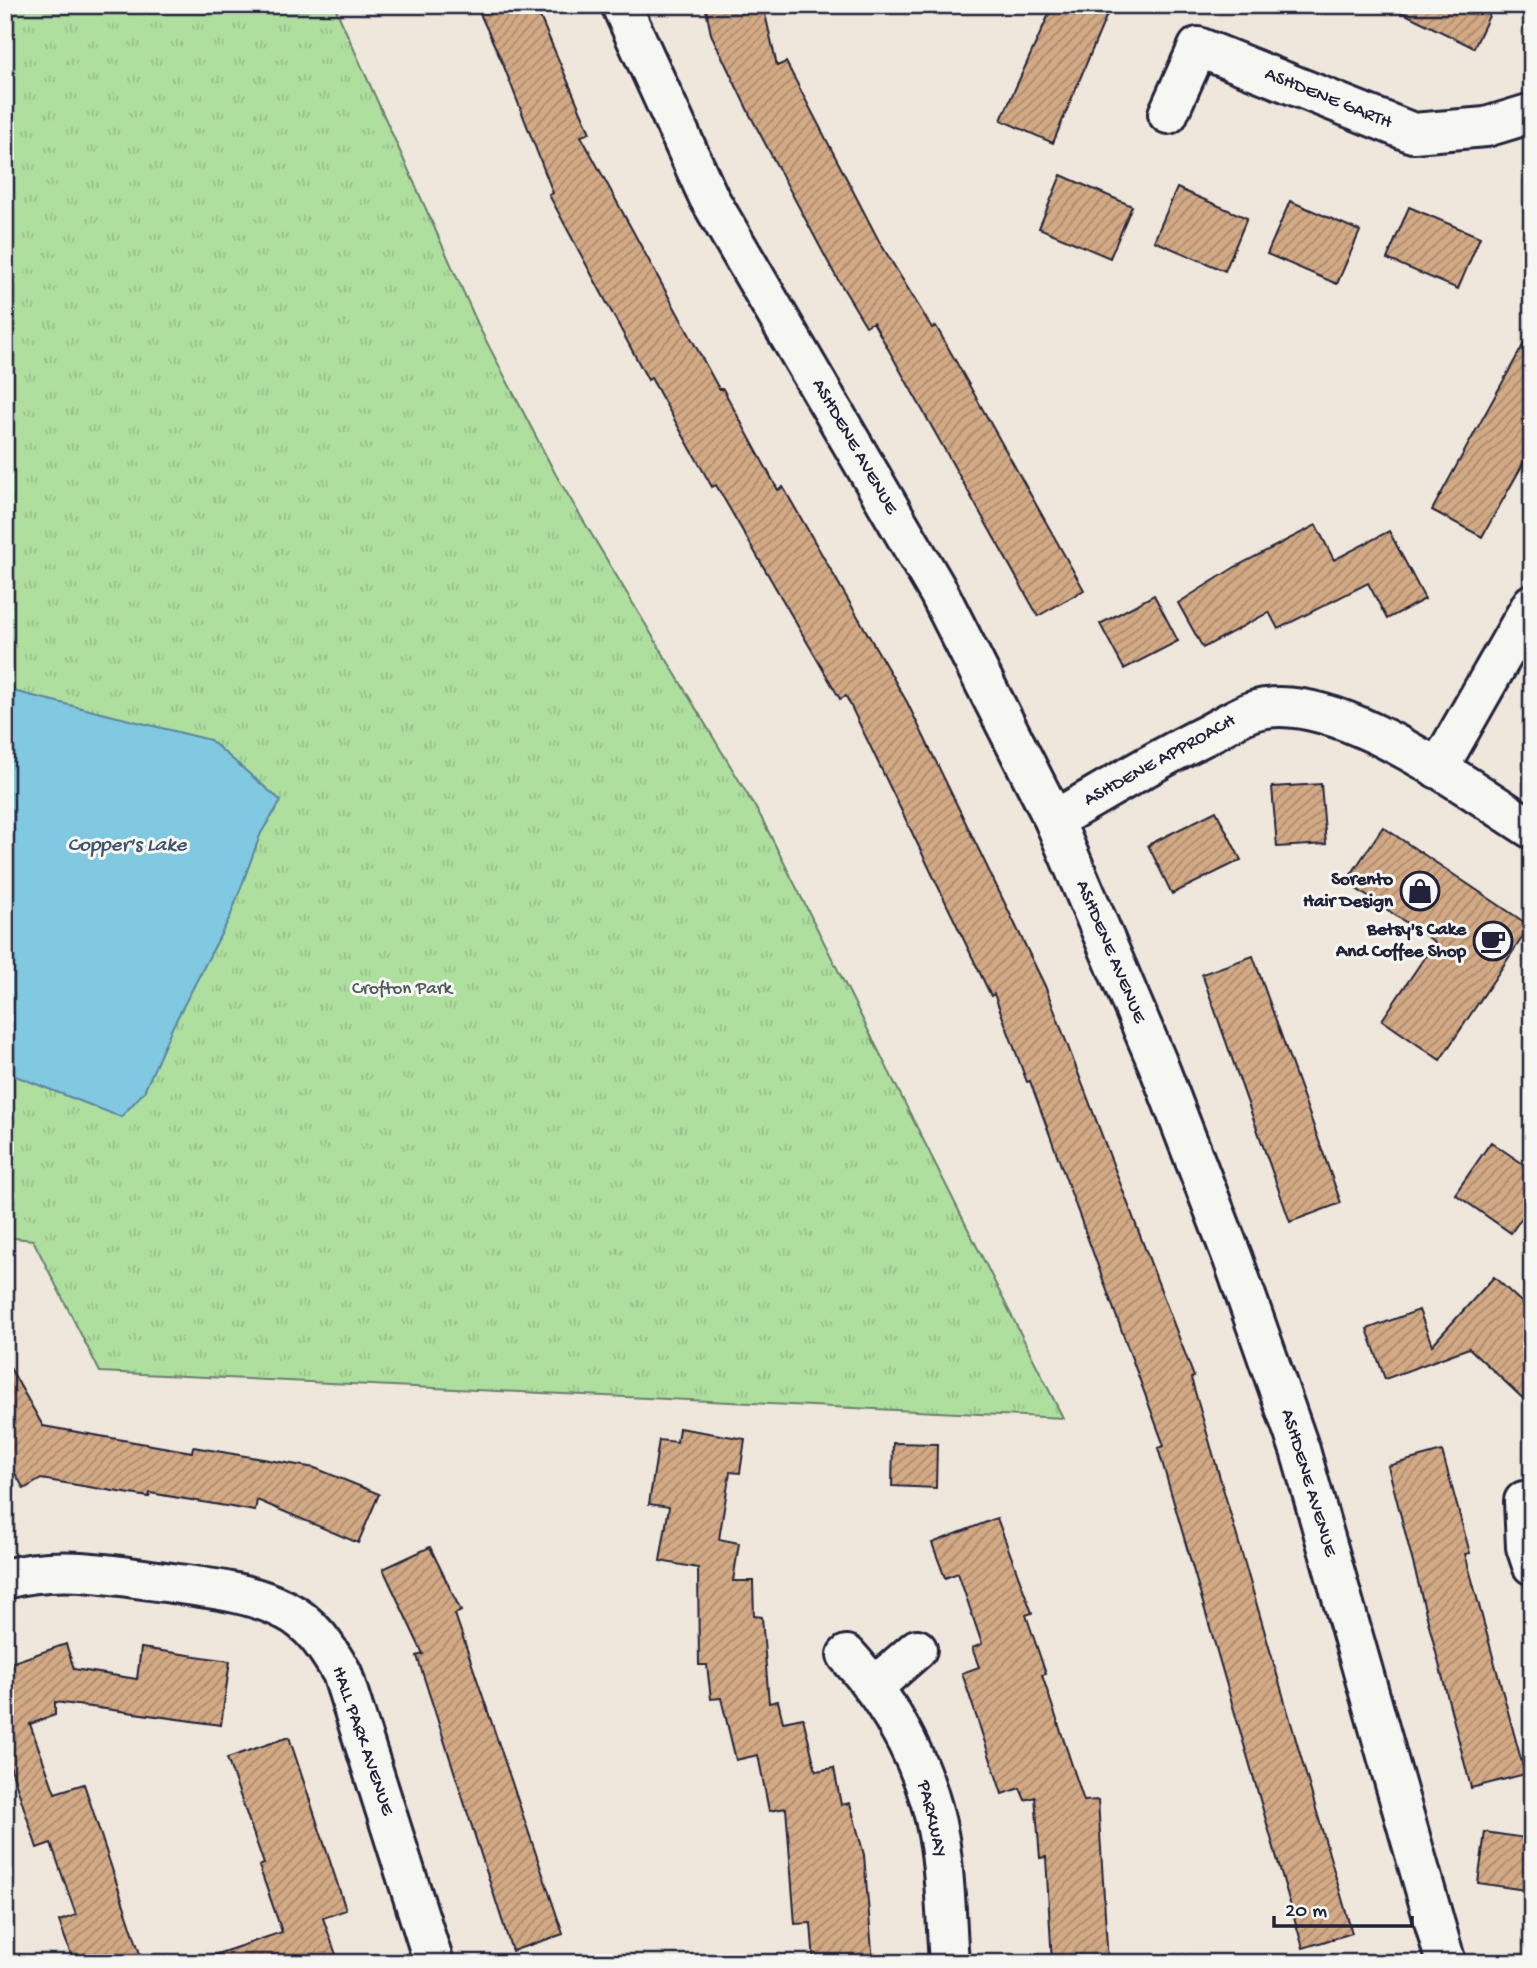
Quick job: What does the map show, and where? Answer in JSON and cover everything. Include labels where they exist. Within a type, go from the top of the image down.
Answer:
[{"type":"street","name":"ASHDENE AVENUE","points":[[621,5],[709,198],[939,593],[1054,820],[1162,1074],[1233,1259],[1300,1450],[1446,1963]]},
{"type":"street","name":"ASHDENE GARTH","points":[[1168,114],[1198,47],[1413,133],[1486,128],[1532,113]]},
{"type":"street","points":[[1438,769],[1532,604]]},
{"type":"street","name":"ASHDENE APPROACH","points":[[1054,820],[1179,748],[1252,711],[1297,708],[1338,716],[1389,740],[1532,830]]},
{"type":"street","points":[[1524,1501],[1530,1552]]},
{"type":"street","name":"HALL PARK AVENUE","points":[[5,1579],[44,1571],[82,1571],[218,1589],[252,1596],[288,1611],[320,1637],[342,1673],[434,1963]]},
{"type":"street","points":[[875,1686],[917,1649]]},
{"type":"street","name":"PARKWAY","points":[[847,1655],[875,1686],[911,1751],[929,1793],[939,1841],[949,1963]]},
{"type":"green space","name":"Crofton Park","points":[[5,5],[334,5],[481,331],[556,475],[761,817],[1063,1418],[100,1372],[33,1240],[5,1237]]},
{"type":"water","name":"Copper's Lake","points":[[5,689],[210,740],[281,801],[261,833],[230,917],[172,1028],[144,1092],[121,1117],[5,1072]]},
{"type":"building","points":[[476,5],[535,5],[590,133],[581,136],[719,389],[723,389],[778,490],[783,487],[907,702],[1045,986],[1194,1377],[1191,1378],[1352,1933],[1303,1948],[1158,1448],[1164,1446],[1030,1081],[1027,1082],[994,994],[991,996],[846,696],[840,699],[716,485],[712,487],[651,378],[648,380],[549,195],[553,193],[503,64]]},
{"type":"building","points":[[705,5],[763,5],[777,66],[786,62],[879,241],[932,328],[936,326],[1084,590],[1038,616],[873,322],[866,326],[834,273],[750,115],[711,34]]},
{"type":"building","points":[[1053,5],[1111,5],[1053,143],[1001,120]]},
{"type":"building","points":[[1387,5],[1494,5],[1474,48]]},
{"type":"building","points":[[1061,175],[1132,206],[1110,258],[1039,228]]},
{"type":"building","points":[[1177,188],[1247,218],[1225,271],[1154,241]]},
{"type":"building","points":[[1290,201],[1360,231],[1337,284],[1267,254]]},
{"type":"building","points":[[1409,207],[1480,237],[1458,289],[1387,259]]},
{"type":"building","points":[[1532,329],[1532,448],[1482,537],[1432,510]]},
{"type":"building","points":[[1316,525],[1334,560],[1389,531],[1425,599],[1387,619],[1368,583],[1278,629],[1269,612],[1203,648],[1178,603],[1235,567]]},
{"type":"building","points":[[1154,595],[1178,641],[1124,669],[1100,624]]},
{"type":"building","points":[[1321,784],[1326,844],[1277,847],[1272,787]]},
{"type":"building","points":[[1216,811],[1241,860],[1172,894],[1148,845]]},
{"type":"building","points":[[1383,827],[1530,926],[1440,1060],[1382,1020],[1435,942],[1346,882]]},
{"type":"building","points":[[1253,956],[1341,1203],[1290,1222],[1202,974]]},
{"type":"building","points":[[1491,1142],[1532,1170],[1532,1203],[1511,1233],[1455,1194]]},
{"type":"building","points":[[1494,1277],[1532,1312],[1532,1407],[1469,1348],[1385,1379],[1367,1329],[1419,1310],[1432,1345]]},
{"type":"building","points":[[5,1359],[43,1426],[192,1452],[193,1447],[315,1468],[379,1494],[358,1543],[257,1500],[255,1511],[150,1493],[149,1497],[41,1479],[24,1489],[5,1456]]},
{"type":"building","points":[[679,1428],[745,1439],[740,1473],[730,1472],[719,1539],[739,1543],[733,1581],[753,1581],[754,1616],[762,1617],[769,1703],[778,1701],[783,1722],[803,1718],[816,1771],[834,1768],[841,1805],[850,1803],[864,1855],[873,1963],[814,1963],[811,1923],[795,1924],[786,1808],[769,1811],[758,1755],[736,1760],[721,1698],[711,1699],[707,1665],[699,1665],[698,1568],[660,1561],[669,1507],[649,1504],[659,1440],[677,1442]]},
{"type":"building","points":[[893,1443],[937,1444],[936,1488],[892,1486]]},
{"type":"building","points":[[1442,1451],[1470,1553],[1465,1554],[1525,1774],[1471,1788],[1388,1466]]},
{"type":"building","points":[[997,1518],[1032,1613],[1026,1615],[1046,1674],[1042,1675],[1084,1801],[1098,1800],[1108,1963],[1052,1963],[1046,1857],[1040,1858],[1035,1797],[1025,1800],[1020,1788],[1002,1794],[962,1673],[979,1667],[972,1648],[982,1644],[958,1573],[945,1578],[932,1543]]},
{"type":"building","points":[[430,1547],[461,1611],[455,1614],[563,1934],[512,1951],[417,1656],[423,1654],[383,1569]]},
{"type":"building","points":[[66,1644],[74,1669],[137,1679],[141,1648],[230,1661],[221,1725],[55,1702],[55,1715],[30,1724],[55,1793],[84,1784],[143,1963],[74,1963],[59,1921],[76,1915],[51,1843],[37,1848],[5,1750],[5,1665]]},
{"type":"building","points":[[289,1737],[346,1910],[323,1918],[339,1963],[213,1963],[211,1956],[282,1932],[259,1866],[264,1864],[227,1758]]},
{"type":"building","points":[[1485,1832],[1532,1839],[1532,1891],[1478,1883]]},
{"type":"place","name":"Sorento Hair Design","points":[[1420,891]]},
{"type":"place","name":"Betsy's Cake And Coffee Shop","points":[[1493,941]]}]
